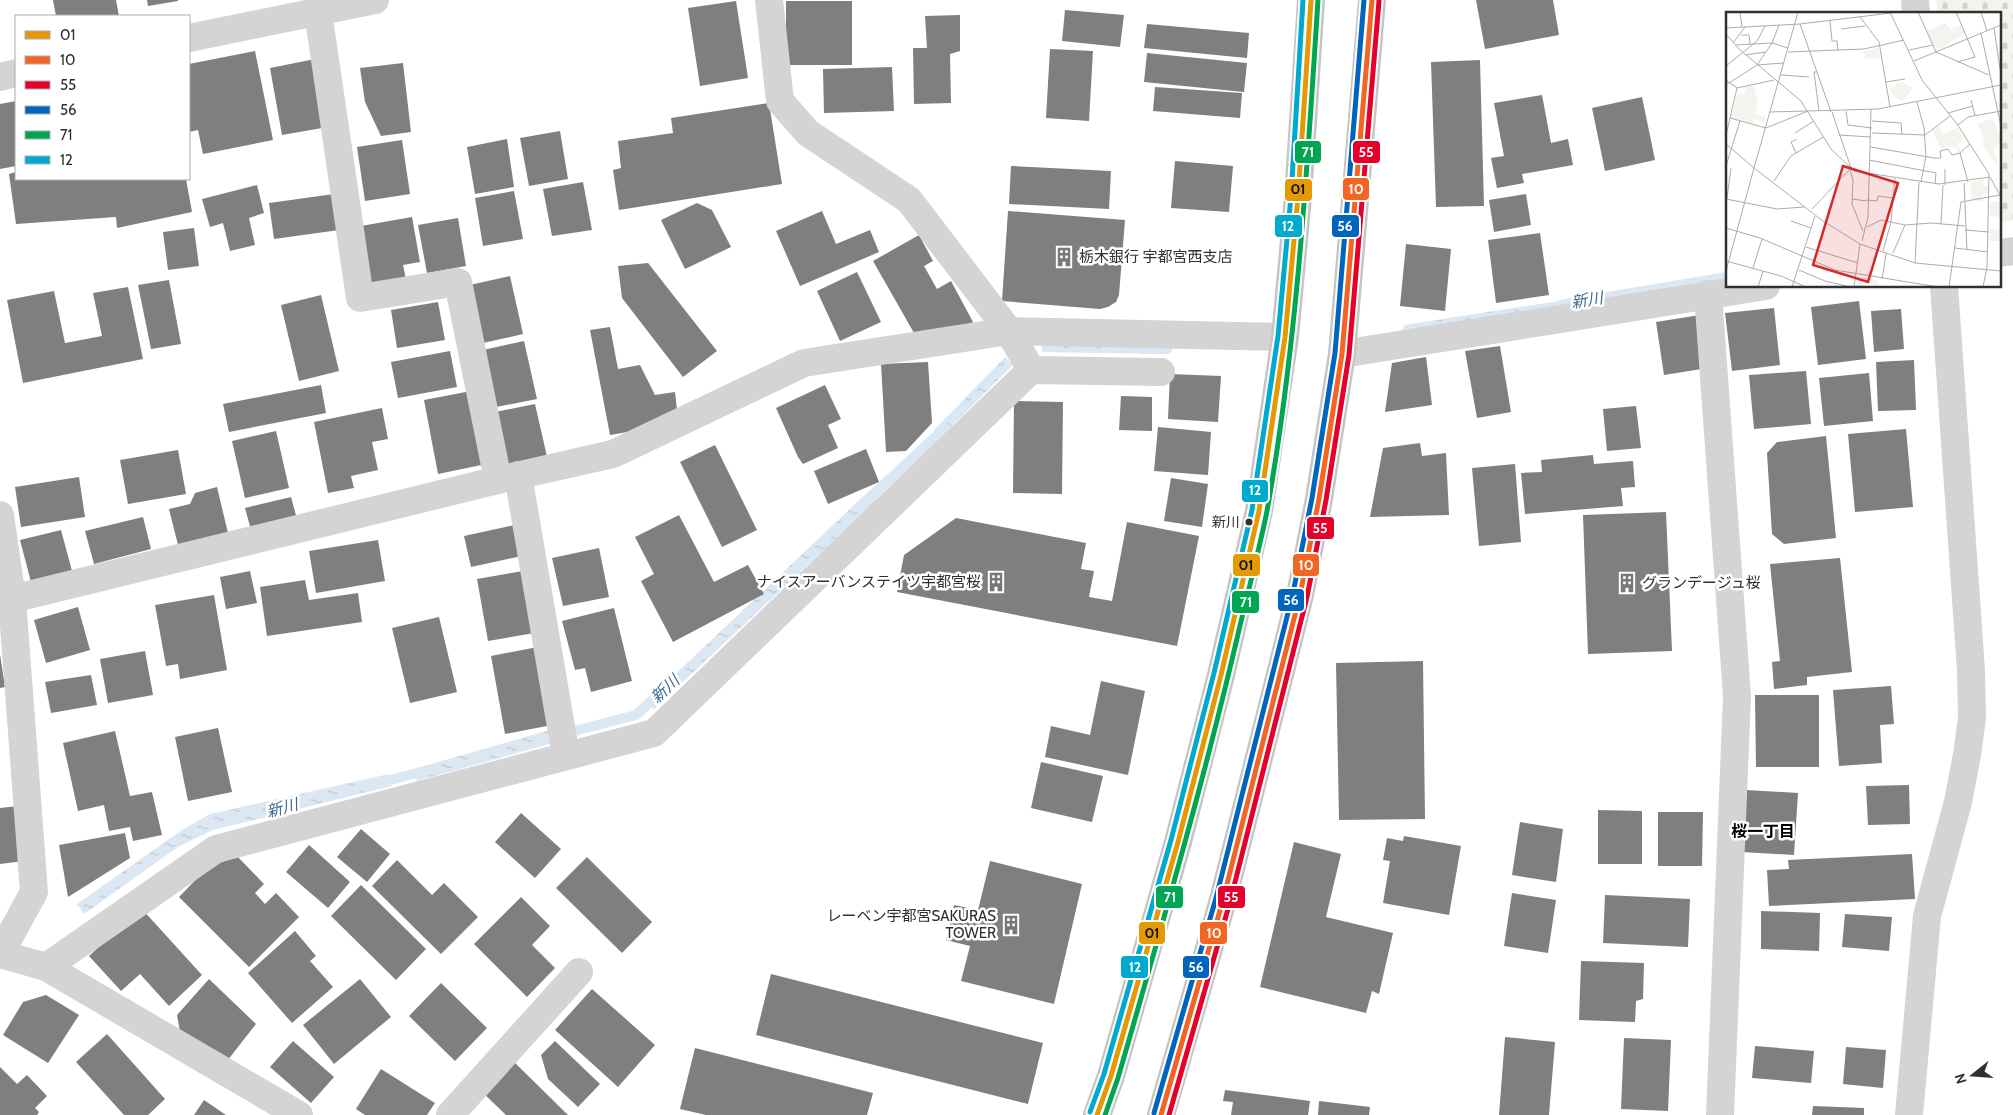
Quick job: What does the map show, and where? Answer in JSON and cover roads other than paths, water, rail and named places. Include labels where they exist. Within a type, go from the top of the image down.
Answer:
[{"type":"highway","points":[[1097,1115],[1111,1076],[1172,861],[1221,675],[1259,511],[1285,337],[1298,197],[1311,0]]},
{"type":"highway","points":[[1161,1115],[1223,900],[1300,595],[1319,499],[1342,354],[1372,0]]},
{"type":"street","points":[[190,38],[375,0]]},
{"type":"street","points":[[769,0],[780,101],[808,133],[909,200],[1012,337],[1030,369]]},
{"type":"street","points":[[318,12],[360,298],[458,282],[508,478],[560,717],[566,754]]},
{"type":"street","points":[[0,77],[15,73]]},
{"type":"street","points":[[2000,253],[2013,251]]},
{"type":"street","points":[[1342,354],[1752,288]]},
{"type":"street","points":[[1909,1115],[1927,916],[1958,802],[1972,718],[1971,670],[1944,288]]},
{"type":"street","points":[[1708,294],[1737,696],[1720,1115]]},
{"type":"street","points":[[6,600],[613,454],[804,363],[1012,337],[1285,337]]},
{"type":"street","points":[[46,967],[216,849],[654,732],[1030,369],[1161,372]]},
{"type":"street","points":[[0,515],[6,600],[34,892],[0,954],[46,967],[299,1115]]},
{"type":"street","points":[[450,1115],[579,972]]},
{"type":"water","points":[[1572,299],[1575,309],[1402,334],[1404,325]]},
{"type":"water","points":[[1042,343],[1163,344],[1163,354],[1042,352]]},
{"type":"water","points":[[1005,357],[1013,365],[937,441],[934,430]]},
{"type":"water","points":[[870,490],[877,500],[653,710],[651,697]]},
{"type":"water","points":[[550,730],[553,743],[417,781],[414,769]]},
{"type":"water","points":[[389,774],[392,786],[213,830],[178,847],[84,914],[77,904],[182,830],[210,814]]},
{"type":"waterway","name":"新川","points":[[1560,305],[1726,277]]},
{"type":"waterway","name":"新川","points":[[1149,349],[1167,349]]},
{"type":"waterway","name":"新川","points":[[864,503],[945,428]]},
{"type":"waterway","name":"新川","points":[[563,734],[636,715],[661,692]]},
{"type":"waterway","name":"新川","points":[[379,783],[428,770]]},
{"type":"place","name":"栃木銀行 宇都宮西支店","points":[[1064,257]]},
{"type":"place","name":"新川","points":[[1249,522]]},
{"type":"place","name":"ナイスアーバンステイツ宇都宮桜","points":[[996,582]]},
{"type":"place","name":"グランデージュ桜","points":[[1627,583]]},
{"type":"place","name":"レーベン宇都宮SAKURAS TOWER","points":[[1011,925]]},
{"type":"district","name":"桜一丁目","points":[[1763,831]]}]
